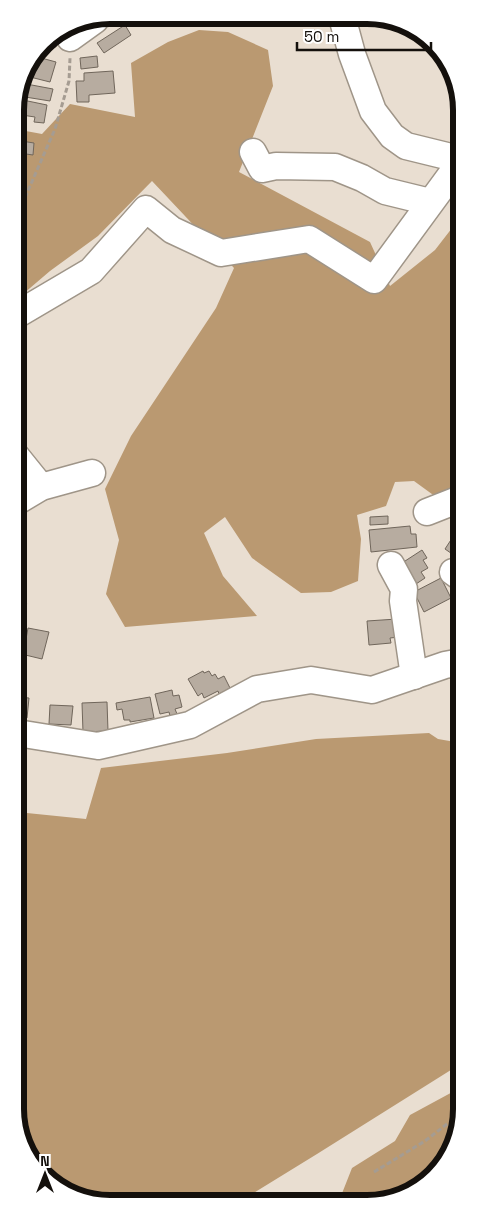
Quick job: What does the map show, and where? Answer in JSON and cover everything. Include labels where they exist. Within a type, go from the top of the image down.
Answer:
[{"type":"street","points":[[344,24],[352,54],[374,111],[392,136],[406,146],[453,158]]},
{"type":"street","points":[[70,38],[85,27]]},
{"type":"street","points":[[253,152],[262,170],[276,166],[335,167],[362,178],[385,191],[430,202]]},
{"type":"street","points":[[24,310],[91,271],[146,210],[172,230],[221,253],[309,239],[374,280],[453,172]]},
{"type":"street","points":[[24,466],[42,488]]},
{"type":"street","points":[[24,498],[42,488],[92,473]]},
{"type":"street","points":[[428,512],[453,502]]},
{"type":"street","points":[[391,565],[404,589],[403,601],[414,676]]},
{"type":"street","points":[[24,734],[98,746],[190,725],[256,689],[311,680],[372,690],[453,663]]},
{"type":"path","points":[[24,199],[54,129],[69,81],[70,38]]},
{"type":"path","points":[[24,607],[26,603]]},
{"type":"path","points":[[374,1172],[425,1141],[452,1121]]},
{"type":"shaded area","points":[[199,30],[228,32],[268,50],[273,86],[239,172],[370,242],[390,286],[435,250],[453,227],[453,493],[436,497],[414,481],[395,482],[386,506],[357,515],[361,539],[358,581],[331,592],[301,593],[252,558],[225,517],[204,533],[223,576],[257,616],[125,627],[106,594],[119,540],[105,489],[131,436],[216,308],[234,268],[152,181],[98,236],[50,271],[24,293],[24,131],[42,134],[70,104],[135,117],[131,63],[168,42]]},
{"type":"shaded area","points":[[429,733],[438,739],[453,742],[453,1069],[250,1195],[93,1194],[62,1181],[38,1157],[30,1142],[24,1121],[24,813],[86,819],[101,768],[227,753],[316,739]]},
{"type":"shaded area","points":[[453,1092],[452,1126],[447,1142],[435,1162],[415,1181],[400,1189],[379,1195],[341,1195],[352,1168],[395,1141],[410,1115]]},
{"type":"building","points":[[125,25],[131,35],[104,53],[97,43]]},
{"type":"building","points":[[97,56],[98,67],[81,69],[80,58]]},
{"type":"building","points":[[41,58],[56,62],[50,82],[31,77]]},
{"type":"building","points":[[113,71],[115,93],[89,95],[89,102],[77,102],[76,81],[84,81],[84,73]]},
{"type":"building","points":[[28,84],[53,89],[50,101],[25,97]]},
{"type":"building","points":[[25,100],[47,105],[44,123],[34,122],[35,117],[24,115]]},
{"type":"building","points":[[24,141],[34,143],[33,155],[26,154],[25,163]]},
{"type":"building","points":[[388,516],[388,524],[370,525],[370,517]]},
{"type":"building","points":[[410,526],[411,534],[416,534],[417,547],[371,552],[369,530]]},
{"type":"building","points":[[453,537],[453,555],[445,549]]},
{"type":"building","points":[[422,550],[427,558],[423,560],[428,568],[421,572],[425,578],[416,584],[402,563]]},
{"type":"building","points":[[441,578],[451,598],[424,612],[414,592]]},
{"type":"building","points":[[397,619],[399,637],[390,638],[391,643],[369,645],[367,621]]},
{"type":"building","points":[[28,628],[49,632],[42,659],[24,655],[24,639],[26,639]]},
{"type":"building","points":[[203,671],[204,673],[209,671],[212,676],[215,674],[218,679],[224,676],[230,688],[219,694],[218,691],[204,698],[202,693],[198,696],[188,679]]},
{"type":"building","points":[[172,690],[173,696],[179,695],[182,707],[175,709],[177,714],[170,716],[169,712],[160,714],[155,694]]},
{"type":"building","points":[[150,697],[154,718],[130,722],[130,720],[124,720],[122,709],[117,710],[116,703]]},
{"type":"building","points":[[24,698],[29,698],[27,718],[24,718]]},
{"type":"building","points":[[107,702],[108,731],[83,732],[82,703]]},
{"type":"building","points":[[50,705],[73,706],[71,725],[49,724]]}]
